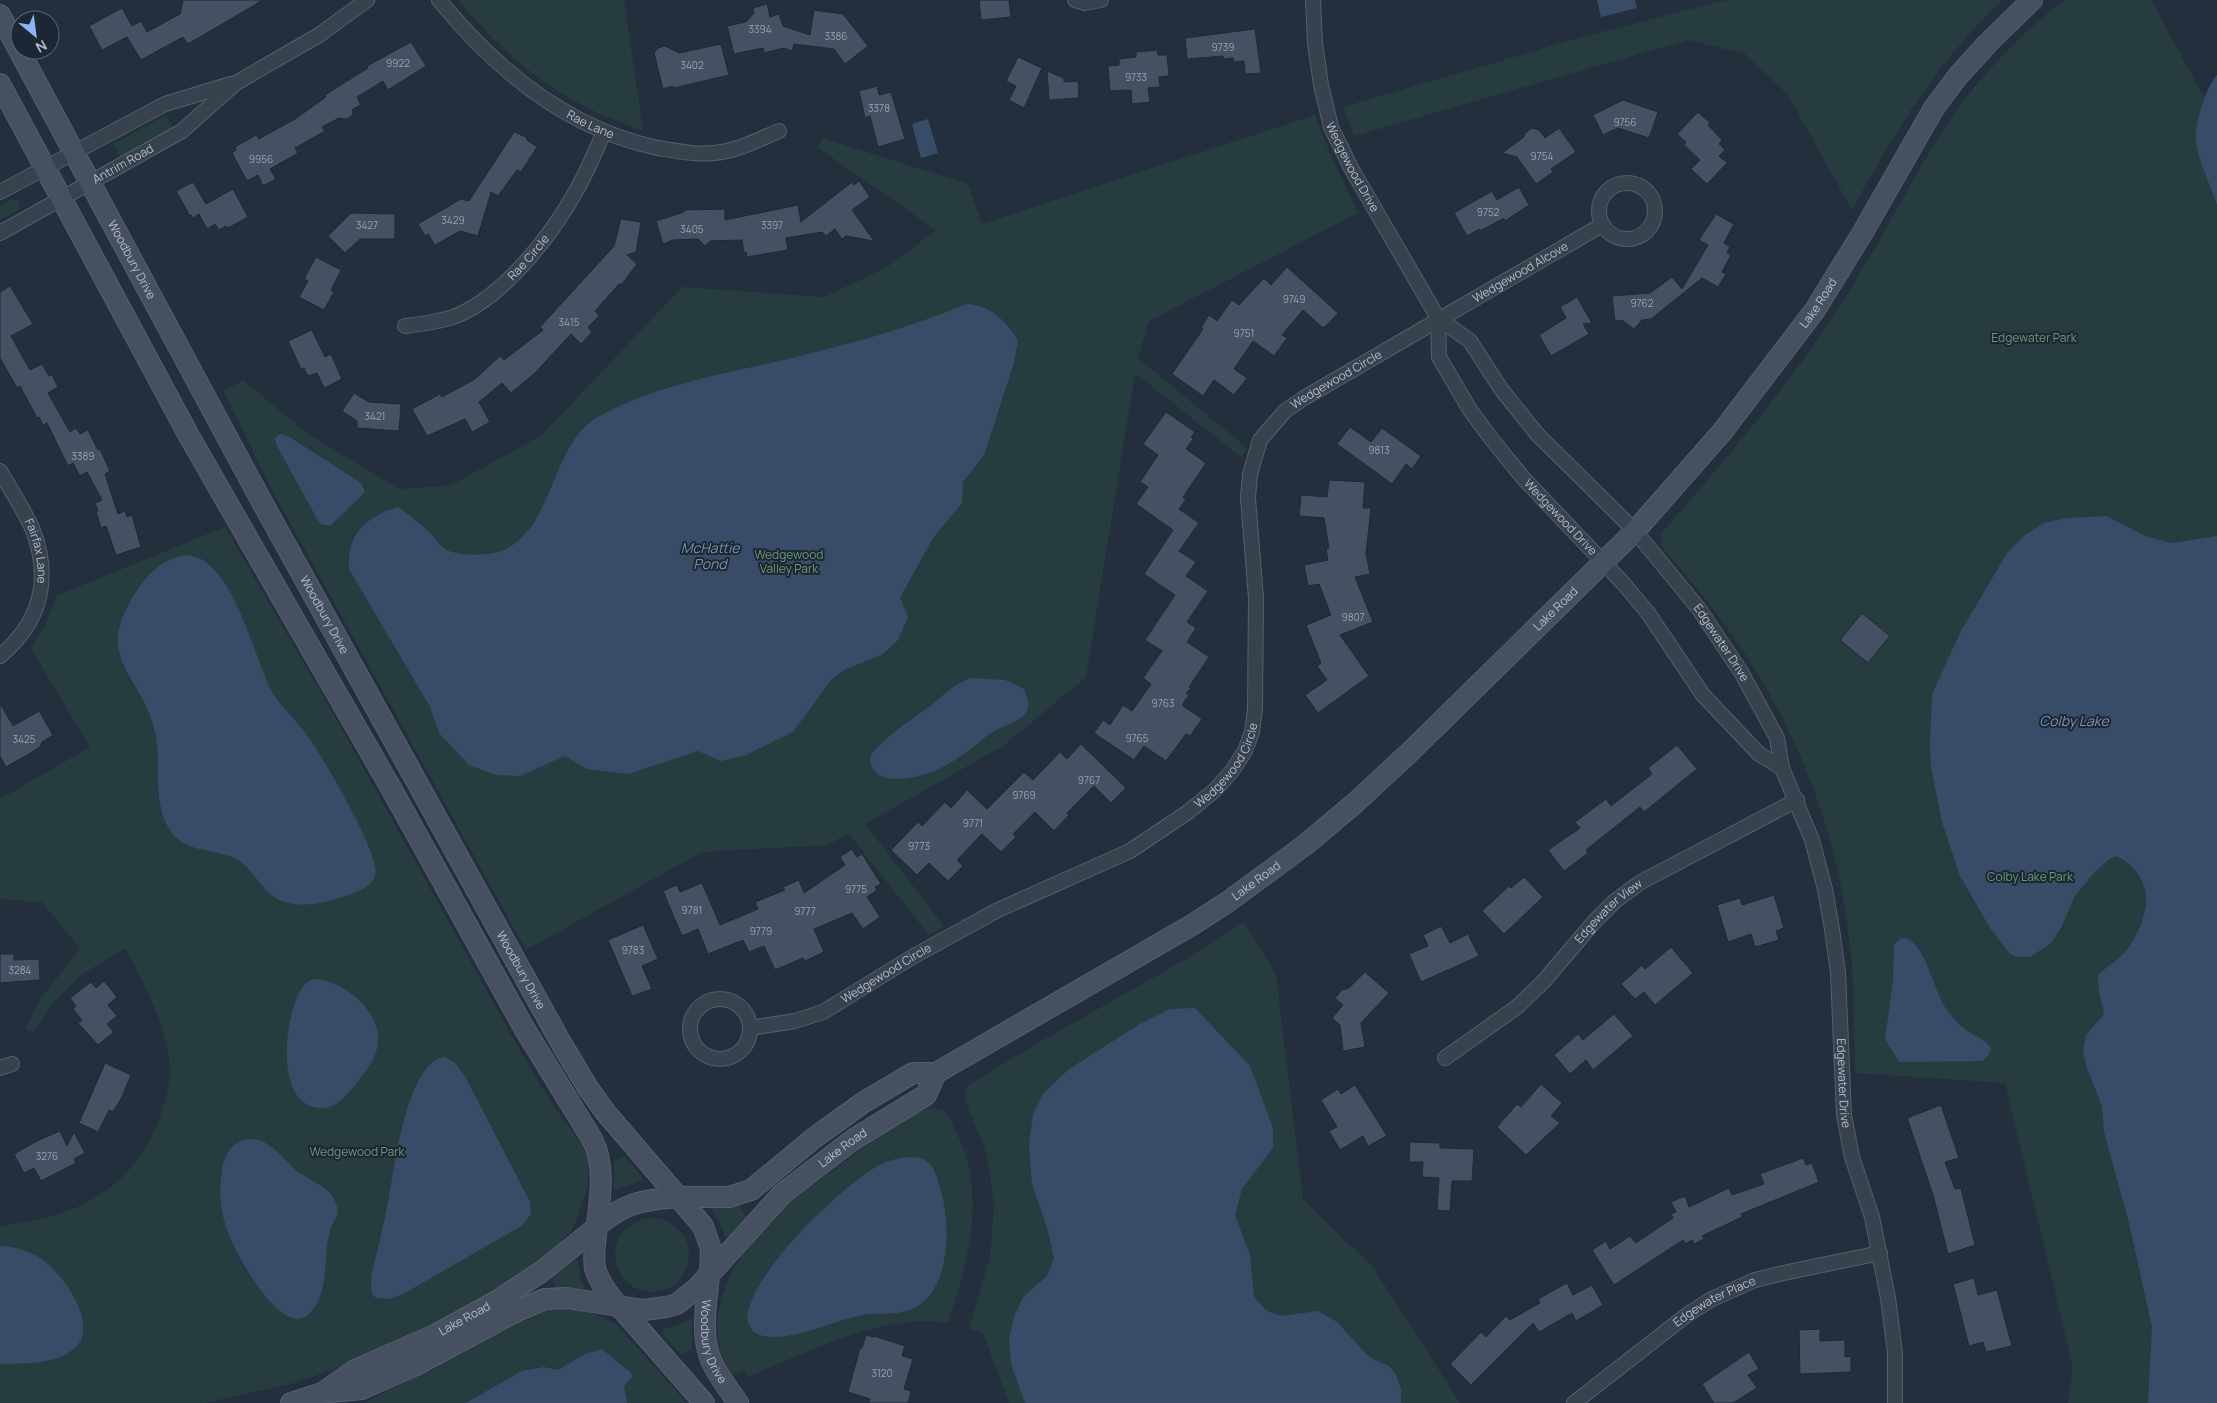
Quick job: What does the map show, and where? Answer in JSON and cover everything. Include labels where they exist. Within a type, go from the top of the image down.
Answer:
[{"type":"main road","name":"Lake Road","points":[[679,1197],[729,1197],[751,1190],[831,1124],[869,1099],[914,1073],[936,1074],[1192,925],[1229,901],[1305,844],[1355,803],[1410,752],[1635,531],[1722,432],[1794,340],[1832,284],[1934,108],[1988,43],[2032,0]]},
{"type":"main road","name":"Woodbury Drive","points":[[0,15],[262,502],[560,1041],[588,1088],[606,1113],[679,1197]]},
{"type":"main road","points":[[0,84],[189,436],[378,765],[524,1028],[592,1139],[600,1158],[601,1170],[595,1268],[602,1284],[704,1403]]},
{"type":"main road","name":"Lake Road","points":[[709,1274],[783,1193],[854,1138],[926,1094],[936,1074]]},
{"type":"main road","points":[[596,1228],[614,1213],[632,1204],[650,1199],[679,1197],[699,1220],[707,1233],[711,1250],[709,1274],[692,1294],[672,1306],[650,1310],[620,1307]]},
{"type":"main road","name":"Lake Road","points":[[322,1393],[355,1370],[438,1334],[497,1301],[541,1272],[596,1228]]},
{"type":"main road","name":"Woodbury Drive","points":[[709,1274],[706,1321],[708,1351],[717,1372],[738,1403]]},
{"type":"main road","name":"Lake Road","points":[[291,1403],[322,1393],[362,1389],[427,1360],[519,1310],[545,1299],[567,1298],[620,1307]]},
{"type":"street","name":"Antrim Road","points":[[0,233],[182,131],[236,83],[319,35],[367,0]]},
{"type":"street","name":"Rae Lane","points":[[439,0],[463,29],[518,82],[556,108],[604,132],[645,145],[701,154],[739,148],[779,131]]},
{"type":"street","points":[[1075,0],[1085,3],[1101,0]]},
{"type":"street","name":"Wedgewood Drive","points":[[1313,0],[1315,42],[1331,127],[1351,168],[1438,318],[1470,341],[1501,389],[1537,434],[1635,531]]},
{"type":"street","name":"Antrim Road","points":[[0,192],[165,104],[236,83]]},
{"type":"street","name":"Rae Circle","points":[[405,326],[452,317],[478,304],[504,284],[532,253],[576,192],[604,132]]},
{"type":"street","points":[[1617,184],[1632,184],[1645,189],[1651,197],[1655,214],[1648,230],[1641,236],[1632,239],[1615,237],[1602,225],[1598,216],[1598,206],[1608,189],[1617,184]]},
{"type":"street","name":"Wedgewood Alcove","points":[[1438,318],[1602,225]]},
{"type":"street","name":"Wedgewood Drive","points":[[1438,318],[1439,357],[1470,410],[1524,479],[1603,563]]},
{"type":"street","name":"Wedgewood Circle","points":[[750,1028],[795,1021],[823,1012],[914,956],[990,914],[1130,851],[1166,829],[1214,790],[1232,770],[1245,751],[1252,732],[1255,710],[1256,598],[1248,498],[1250,474],[1260,440],[1285,411],[1297,402],[1438,318]]},
{"type":"street","name":"Fairfax Lane","points":[[0,470],[31,528],[39,552],[42,579],[39,603],[28,628],[0,656]]},
{"type":"street","name":"Edgewater Drive","points":[[1635,531],[1699,610],[1742,672],[1777,738],[1782,768],[1797,800],[1812,840],[1832,929],[1838,973],[1844,1115],[1852,1157],[1872,1216],[1880,1253],[1894,1353],[1895,1403]]},
{"type":"street","points":[[1603,563],[1648,613],[1703,695],[1759,754],[1782,768]]},
{"type":"street","name":"Edgewater View","points":[[1445,1058],[1517,1007],[1544,981],[1594,922],[1615,901],[1641,882],[1797,800]]},
{"type":"street","points":[[720,1000],[735,1003],[748,1018],[750,1028],[749,1038],[738,1054],[719,1060],[709,1058],[700,1053],[692,1041],[689,1026],[692,1016],[698,1008],[706,1002],[720,1000]]},
{"type":"street","name":"Edgewater Place","points":[[1574,1403],[1688,1314],[1712,1299],[1756,1280],[1880,1253]]},
{"type":"green space","points":[[458,0],[624,0],[643,130],[588,108],[564,95],[541,79],[498,43]]},
{"type":"green space","points":[[1727,0],[2002,0],[1978,24],[1937,73],[1901,125],[1852,210],[1788,95],[1745,54],[1688,40],[1354,136],[1343,107],[1589,35]]},
{"type":"green space","points":[[2064,0],[2151,0],[2204,97],[2217,75],[2217,1403],[2068,1403],[2073,1367],[2005,1083],[1855,1073],[1853,983],[1848,929],[1839,875],[1825,823],[1808,773],[1786,725],[1761,679],[1732,634],[1700,591],[1664,550],[1661,544],[1662,532],[1756,421],[1822,333],[1856,280],[1952,117],[2004,54]]},
{"type":"green space","points":[[166,115],[173,127],[120,157],[113,144]]},
{"type":"green space","name":"Wedgewood Valley Park","points":[[1315,115],[1329,151],[1358,213],[1149,321],[1138,358],[1246,447],[1242,458],[1135,373],[1086,677],[1003,746],[865,824],[944,926],[929,935],[848,833],[828,845],[702,852],[526,950],[272,490],[224,391],[243,380],[308,434],[399,489],[452,485],[542,435],[682,287],[824,297],[886,268],[936,230],[818,148],[822,138],[968,184],[982,224]]},
{"type":"green space","points":[[13,199],[19,201],[20,209],[0,220],[0,205]]},
{"type":"green space","name":"Wedgewood Park","points":[[225,527],[337,720],[520,1051],[554,1107],[582,1144],[588,1162],[588,1186],[571,1231],[542,1262],[489,1298],[370,1357],[294,1383],[204,1403],[0,1403],[0,1227],[43,1218],[84,1204],[120,1179],[132,1167],[144,1150],[157,1125],[166,1097],[170,1069],[162,1028],[125,948],[81,975],[54,1002],[34,1032],[25,1028],[41,998],[80,949],[42,902],[0,899],[0,799],[90,747],[31,648],[44,629],[56,596]]},
{"type":"green space","points":[[1243,922],[1276,974],[1303,1200],[1373,1267],[1460,1403],[1009,1403],[983,1333],[969,1329],[990,1257],[994,1206],[987,1155],[965,1100],[967,1086],[1038,1043],[1186,959]]},
{"type":"green space","points":[[930,1107],[944,1110],[951,1121],[968,1163],[972,1186],[973,1209],[967,1255],[948,1323],[922,1322],[872,1329],[822,1346],[749,1376],[744,1370],[732,1374],[722,1355],[718,1336],[718,1316],[722,1297],[730,1278],[739,1259],[751,1242],[781,1206],[823,1178],[890,1128]]},
{"type":"green space","points":[[624,1156],[642,1176],[641,1181],[614,1190],[614,1161]]},
{"type":"green space","points":[[739,1205],[747,1218],[729,1238],[725,1237],[719,1221],[710,1207]]},
{"type":"green space","points":[[652,1218],[666,1221],[678,1229],[686,1241],[689,1255],[686,1269],[678,1281],[666,1289],[652,1292],[638,1289],[626,1281],[618,1269],[615,1255],[618,1241],[626,1229],[638,1221]]},
{"type":"green space","points":[[573,1259],[578,1261],[580,1276],[586,1291],[556,1288],[551,1275]]},
{"type":"green space","points":[[567,1307],[590,1312],[616,1324],[687,1403],[364,1403],[416,1377],[537,1310]]},
{"type":"green space","points":[[692,1318],[692,1349],[681,1355],[662,1333],[663,1329],[678,1325]]},
{"type":"water","points":[[1597,0],[1635,0],[1637,8],[1601,17]]},
{"type":"water","points":[[2217,75],[2217,205],[2199,156],[2196,134],[2205,97]]},
{"type":"water","points":[[928,119],[938,153],[921,158],[912,124]]},
{"type":"water","name":"McHattie Pond","points":[[966,304],[982,307],[996,315],[1008,326],[1018,340],[1014,363],[984,455],[963,482],[962,503],[933,538],[900,598],[908,617],[898,640],[883,654],[844,670],[831,680],[793,732],[746,755],[721,761],[698,751],[628,774],[587,769],[565,756],[520,776],[496,775],[469,765],[439,733],[430,707],[349,569],[349,556],[355,536],[368,522],[398,507],[421,524],[448,551],[469,554],[498,552],[517,542],[531,527],[542,508],[570,447],[582,430],[598,417],[661,390],[870,338]]},
{"type":"water","points":[[281,434],[288,436],[361,483],[365,492],[330,526],[320,524],[278,448],[275,439]]},
{"type":"water","name":"Colby Lake","points":[[2107,516],[2145,536],[2172,543],[2217,536],[2217,1403],[2148,1403],[2152,1327],[2129,1223],[2104,1132],[2102,1106],[2086,1066],[2083,1050],[2086,1035],[2104,1014],[2099,992],[2098,976],[2126,951],[2136,936],[2141,923],[2146,903],[2143,884],[2127,862],[2115,856],[2092,875],[2075,896],[2062,926],[2051,943],[2030,957],[2019,957],[2010,954],[1990,928],[1960,876],[1942,822],[1931,767],[1932,694],[1961,631],[2007,553],[2025,535],[2044,523],[2066,518]]},
{"type":"water","points":[[187,555],[206,562],[228,588],[244,621],[269,686],[281,705],[313,745],[349,805],[370,849],[375,865],[375,876],[364,888],[336,899],[317,903],[298,904],[280,900],[272,896],[247,867],[238,860],[224,854],[185,844],[172,833],[166,822],[159,798],[156,736],[150,715],[124,666],[119,651],[118,633],[124,613],[138,589],[153,571],[165,562]]},
{"type":"water","points":[[971,678],[1005,680],[1023,688],[1028,707],[1026,713],[1021,718],[988,735],[955,760],[926,774],[905,779],[894,779],[876,773],[870,759],[873,752],[879,746],[951,689]]},
{"type":"water","points":[[1906,938],[1919,949],[1949,1013],[1963,1028],[1983,1040],[1991,1048],[1988,1056],[1982,1061],[1899,1062],[1885,1039],[1893,981],[1894,944],[1900,939]]},
{"type":"water","points":[[317,979],[339,986],[359,1000],[374,1020],[378,1042],[373,1060],[345,1097],[332,1106],[322,1108],[306,1104],[295,1092],[289,1076],[287,1056],[291,1015],[297,998],[305,984]]},
{"type":"water","points":[[1195,1008],[1250,1066],[1273,1128],[1273,1148],[1242,1189],[1235,1215],[1250,1255],[1254,1297],[1266,1310],[1281,1316],[1318,1311],[1337,1322],[1369,1357],[1389,1366],[1396,1374],[1401,1390],[1401,1403],[1025,1403],[1011,1364],[1009,1339],[1015,1314],[1023,1297],[1047,1276],[1054,1258],[1047,1227],[1032,1184],[1029,1145],[1033,1114],[1043,1094],[1069,1069],[1140,1024],[1170,1009]]},
{"type":"water","points":[[445,1057],[455,1063],[466,1078],[530,1202],[531,1214],[523,1225],[405,1293],[390,1299],[376,1298],[371,1290],[372,1273],[405,1117],[421,1076],[432,1062]]},
{"type":"water","points":[[249,1139],[260,1141],[271,1147],[298,1172],[327,1190],[337,1206],[338,1210],[328,1240],[323,1287],[316,1305],[304,1317],[291,1317],[277,1309],[263,1293],[239,1256],[226,1227],[221,1199],[223,1165],[227,1154],[233,1146]]},
{"type":"water","points":[[908,1157],[923,1159],[935,1171],[941,1191],[946,1222],[945,1258],[934,1290],[924,1302],[905,1312],[860,1315],[794,1335],[773,1337],[755,1333],[747,1319],[752,1300],[763,1279],[798,1234],[819,1213],[860,1178],[884,1163]]},
{"type":"water","points":[[0,1246],[23,1250],[43,1260],[70,1290],[82,1317],[83,1330],[80,1342],[63,1356],[46,1361],[0,1364]]},
{"type":"water","points":[[602,1349],[631,1373],[632,1377],[624,1386],[627,1403],[466,1403],[522,1371],[544,1367],[558,1370],[585,1354]]},
{"type":"building","points":[[183,0],[263,0],[188,44],[183,37],[141,60],[127,37],[102,50],[89,26],[122,8],[132,26],[141,21],[147,32],[180,14]]},
{"type":"building","points":[[979,0],[1009,0],[1011,17],[981,20]]},
{"type":"building","points":[[767,4],[770,17],[779,14],[783,26],[810,35],[814,10],[843,14],[868,46],[845,64],[834,49],[794,44],[792,51],[784,48],[764,53],[763,48],[734,54],[727,26],[746,22],[754,13],[753,8]]},
{"type":"building","points":[[1255,29],[1261,73],[1245,74],[1244,61],[1234,62],[1233,58],[1223,59],[1223,56],[1187,59],[1185,38]]},
{"type":"building","points":[[411,42],[426,66],[388,90],[383,81],[357,97],[361,105],[353,109],[352,116],[346,119],[339,118],[322,127],[325,131],[295,148],[298,153],[270,169],[276,179],[263,186],[258,175],[247,181],[232,153],[236,150],[235,147],[256,135],[259,139],[295,119],[326,97],[325,95],[368,68],[367,66]]},
{"type":"building","points":[[721,44],[729,75],[663,89],[654,53],[658,48],[665,46],[679,53]]},
{"type":"building","points":[[1157,50],[1158,55],[1167,55],[1169,76],[1159,77],[1160,87],[1148,88],[1150,102],[1132,104],[1131,90],[1110,91],[1108,66],[1119,65],[1119,59],[1136,57],[1136,52]]},
{"type":"building","points":[[1018,57],[1042,68],[1024,108],[1009,100],[1016,86],[1006,81]]},
{"type":"building","points":[[1047,71],[1064,78],[1064,82],[1078,81],[1079,98],[1049,100]]},
{"type":"building","points":[[877,86],[879,95],[891,92],[905,139],[878,147],[870,116],[865,118],[859,91]]},
{"type":"building","points":[[1623,100],[1658,112],[1649,138],[1618,128],[1603,135],[1593,115]]},
{"type":"building","points":[[1698,112],[1710,123],[1708,125],[1722,140],[1719,144],[1725,150],[1719,156],[1727,163],[1707,184],[1691,169],[1700,160],[1684,145],[1686,142],[1677,134]]},
{"type":"building","points":[[1532,128],[1539,130],[1545,138],[1559,128],[1576,152],[1551,169],[1553,172],[1536,184],[1517,157],[1502,153],[1524,137],[1525,133]]},
{"type":"building","points":[[514,132],[526,137],[527,140],[537,147],[521,172],[517,170],[498,196],[491,192],[478,236],[460,231],[435,245],[428,234],[425,236],[418,224],[461,199],[469,201]]},
{"type":"building","points":[[859,181],[870,197],[852,210],[874,241],[846,236],[842,239],[835,229],[826,236],[822,232],[786,238],[788,250],[747,257],[746,252],[744,253],[742,240],[710,241],[705,246],[698,239],[673,240],[663,244],[656,221],[684,212],[684,210],[725,209],[725,220],[798,205],[801,222],[852,182],[854,185]]},
{"type":"building","points":[[193,182],[206,204],[233,189],[248,217],[228,228],[226,226],[219,230],[215,224],[207,229],[199,214],[193,218],[190,216],[176,191]]},
{"type":"building","points":[[1519,187],[1529,205],[1505,221],[1504,218],[1467,236],[1454,213],[1492,191],[1497,200]]},
{"type":"building","points":[[351,213],[395,214],[395,239],[360,239],[345,253],[328,236]]},
{"type":"building","points":[[1716,214],[1734,224],[1724,243],[1730,247],[1727,253],[1731,255],[1722,272],[1726,274],[1718,287],[1702,278],[1651,319],[1642,320],[1634,329],[1622,320],[1615,321],[1612,296],[1650,293],[1672,277],[1682,289],[1708,245],[1699,240]]},
{"type":"building","points":[[621,219],[641,222],[636,252],[627,255],[637,264],[622,284],[619,284],[595,311],[599,316],[588,327],[592,332],[581,344],[571,334],[535,373],[511,393],[502,383],[479,402],[490,422],[472,432],[465,419],[427,436],[412,409],[440,394],[442,397],[475,379],[500,356],[504,360],[543,330],[540,327],[614,246]]},
{"type":"building","points":[[316,257],[341,270],[331,290],[334,292],[324,310],[299,297],[308,281],[304,279]]},
{"type":"building","points":[[1287,267],[1338,313],[1329,323],[1323,328],[1303,310],[1282,335],[1287,338],[1274,356],[1253,341],[1234,369],[1247,378],[1234,395],[1214,380],[1203,396],[1172,374],[1203,329],[1201,328],[1209,315],[1217,321],[1232,300],[1239,305],[1264,278],[1271,285]]},
{"type":"building","points":[[10,286],[33,324],[11,336],[30,370],[42,364],[49,376],[52,375],[58,387],[48,393],[70,432],[76,428],[80,434],[88,430],[98,450],[100,449],[110,471],[105,474],[118,514],[125,511],[127,517],[132,515],[141,547],[116,555],[106,526],[101,528],[95,503],[102,500],[87,472],[80,476],[73,463],[68,466],[47,423],[43,425],[39,417],[37,418],[20,386],[17,388],[0,358],[0,292]]},
{"type":"building","points":[[1577,297],[1592,323],[1583,324],[1589,334],[1551,356],[1539,335],[1566,318],[1560,307]]},
{"type":"building","points":[[312,330],[325,357],[331,354],[342,379],[324,388],[317,373],[308,376],[304,368],[301,369],[288,341]]},
{"type":"building","points":[[354,393],[369,402],[401,404],[399,431],[357,428],[357,421],[342,411]]},
{"type":"building","points":[[1166,412],[1195,432],[1191,437],[1193,439],[1186,449],[1206,463],[1183,497],[1186,499],[1179,509],[1199,523],[1179,551],[1196,562],[1186,576],[1208,591],[1187,622],[1196,628],[1187,642],[1209,657],[1189,687],[1191,688],[1186,693],[1189,695],[1182,705],[1202,719],[1190,736],[1186,734],[1166,761],[1144,746],[1134,760],[1094,733],[1103,720],[1110,725],[1123,705],[1132,711],[1151,684],[1143,678],[1162,651],[1145,640],[1175,595],[1144,574],[1173,530],[1136,504],[1148,487],[1140,482],[1158,455],[1143,444]]},
{"type":"building","points":[[1350,427],[1371,442],[1382,428],[1421,456],[1412,469],[1406,464],[1392,484],[1337,444]]},
{"type":"building","points":[[1329,480],[1365,482],[1363,508],[1371,508],[1366,554],[1370,574],[1355,577],[1373,622],[1340,635],[1369,676],[1318,713],[1305,695],[1327,680],[1317,666],[1321,663],[1306,625],[1331,615],[1319,584],[1308,586],[1304,565],[1328,560],[1326,549],[1329,548],[1324,518],[1299,516],[1301,495],[1327,497]]},
{"type":"building","points":[[1862,613],[1890,636],[1868,663],[1840,640]]},
{"type":"building","points":[[0,703],[13,726],[39,711],[53,735],[42,742],[40,747],[6,767],[0,756]]},
{"type":"building","points":[[1081,744],[1126,788],[1111,803],[1094,786],[1067,813],[1069,815],[1054,831],[1035,812],[1013,834],[1016,837],[1001,852],[982,834],[957,860],[963,866],[948,881],[929,863],[917,875],[891,850],[918,822],[922,826],[945,802],[951,808],[967,790],[987,809],[1024,772],[1033,780],[1060,752],[1067,759]]},
{"type":"building","points":[[1677,745],[1697,769],[1644,812],[1640,807],[1586,850],[1588,853],[1564,871],[1548,850],[1580,828],[1575,822],[1606,799],[1611,806],[1652,774],[1648,768]]},
{"type":"building","points":[[852,849],[857,857],[862,854],[881,884],[875,887],[877,890],[867,897],[880,917],[863,929],[852,913],[814,929],[824,952],[805,961],[803,958],[775,970],[764,946],[749,952],[743,940],[708,954],[698,929],[682,936],[663,891],[677,885],[680,892],[702,883],[720,925],[758,909],[755,902],[785,890],[783,887],[799,880],[804,893],[845,865],[840,857]]},
{"type":"building","points":[[1524,877],[1543,897],[1504,934],[1482,911],[1509,886],[1511,888]]},
{"type":"building","points":[[1774,895],[1784,928],[1776,931],[1779,940],[1755,947],[1751,934],[1728,942],[1717,905],[1740,898],[1742,905]]},
{"type":"building","points":[[643,925],[658,959],[642,966],[652,989],[632,996],[608,940]]},
{"type":"building","points":[[1441,926],[1450,943],[1468,934],[1479,956],[1421,982],[1409,954],[1428,946],[1423,935]]},
{"type":"building","points":[[1671,947],[1693,973],[1655,1005],[1644,992],[1635,999],[1621,984],[1642,965],[1645,969]]},
{"type":"building","points":[[0,954],[14,954],[14,960],[39,959],[40,980],[0,983]]},
{"type":"building","points":[[1365,972],[1389,993],[1361,1023],[1365,1047],[1343,1051],[1340,1025],[1332,1018],[1343,1005],[1335,998],[1342,990],[1349,988]]},
{"type":"building","points":[[104,981],[117,997],[108,1005],[117,1016],[107,1024],[114,1032],[98,1045],[78,1023],[82,1020],[73,1009],[76,1006],[70,998],[91,982],[96,988]]},
{"type":"building","points":[[1614,1014],[1633,1036],[1593,1070],[1586,1060],[1570,1074],[1554,1055],[1578,1034],[1583,1040]]},
{"type":"building","points":[[105,1063],[131,1075],[121,1099],[113,1112],[109,1110],[98,1132],[79,1123]]},
{"type":"building","points":[[1541,1084],[1562,1103],[1551,1116],[1560,1123],[1526,1155],[1497,1127],[1517,1104],[1521,1107]]},
{"type":"building","points":[[1355,1085],[1387,1136],[1368,1146],[1363,1136],[1340,1150],[1329,1131],[1337,1127],[1321,1100],[1338,1089],[1341,1094]]},
{"type":"building","points":[[1941,1105],[1959,1158],[1945,1162],[1955,1189],[1961,1188],[1975,1245],[1948,1254],[1933,1195],[1907,1118]]},
{"type":"building","points":[[60,1131],[67,1146],[74,1132],[85,1153],[74,1159],[76,1163],[41,1181],[34,1168],[24,1173],[14,1154]]},
{"type":"building","points":[[1410,1142],[1440,1143],[1440,1148],[1474,1149],[1472,1181],[1452,1181],[1450,1211],[1437,1210],[1439,1178],[1422,1177],[1423,1162],[1409,1162]]},
{"type":"building","points":[[1803,1158],[1806,1165],[1812,1163],[1819,1182],[1741,1214],[1742,1217],[1702,1236],[1704,1239],[1694,1244],[1692,1240],[1685,1244],[1683,1240],[1614,1285],[1592,1250],[1606,1241],[1610,1249],[1630,1236],[1636,1243],[1673,1218],[1671,1214],[1676,1212],[1671,1202],[1685,1196],[1689,1207],[1729,1188],[1732,1195],[1764,1184],[1760,1174]]},
{"type":"building","points":[[1974,1278],[1978,1295],[1997,1290],[2012,1346],[1986,1352],[1983,1342],[1969,1346],[1953,1284]]},
{"type":"building","points":[[1567,1283],[1573,1295],[1592,1285],[1603,1305],[1576,1321],[1572,1313],[1539,1332],[1533,1323],[1471,1385],[1450,1364],[1481,1332],[1486,1337],[1506,1316],[1510,1320],[1540,1303],[1538,1299]]},
{"type":"building","points":[[1820,1329],[1820,1341],[1845,1340],[1845,1357],[1851,1356],[1851,1372],[1800,1374],[1799,1330]]},
{"type":"building","points":[[866,1335],[905,1346],[902,1356],[913,1359],[904,1389],[911,1391],[908,1403],[869,1403],[870,1399],[848,1392],[860,1348],[862,1348]]},
{"type":"building","points":[[1749,1352],[1759,1369],[1748,1375],[1757,1388],[1733,1403],[1714,1403],[1702,1384]]},
{"type":"park label","name":"Edgewater Park","points":[[2034,338]]},
{"type":"park label","name":"Colby Lake Park","points":[[2030,877]]}]
